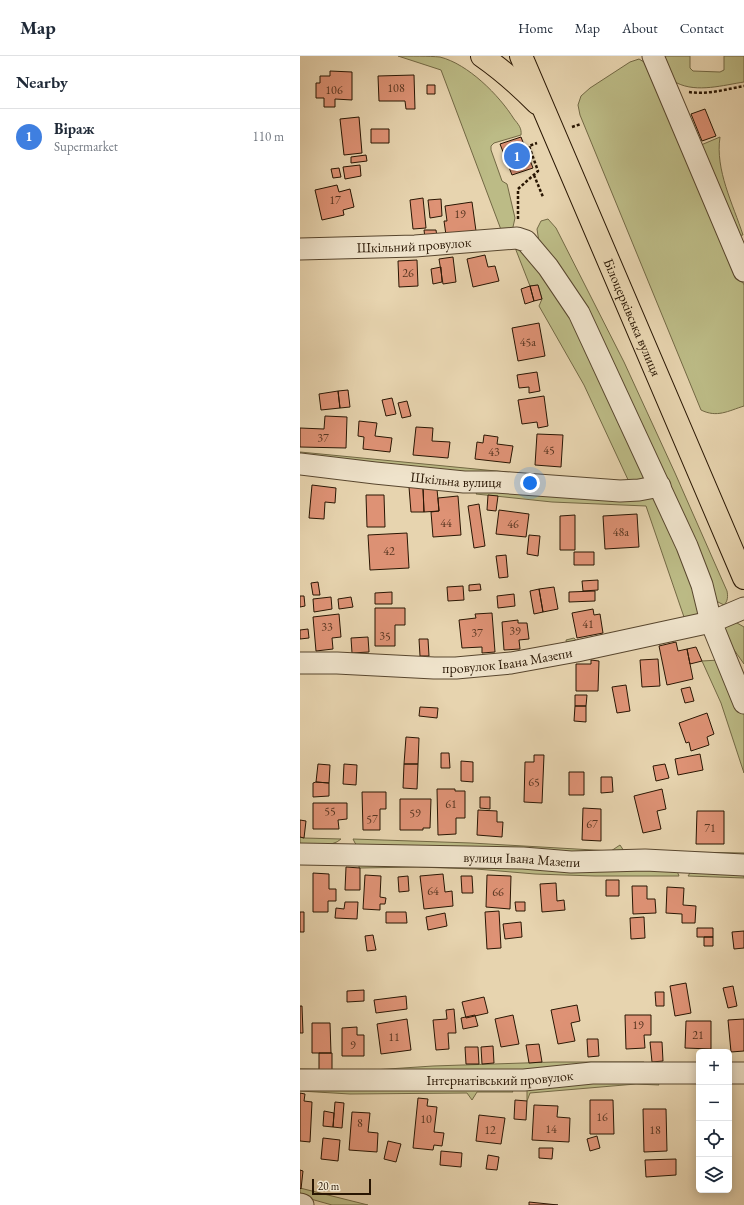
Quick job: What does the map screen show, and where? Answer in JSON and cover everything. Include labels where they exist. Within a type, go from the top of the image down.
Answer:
[{"type":"main road","points":[[482,56],[497,66],[520,86],[545,112]]},
{"type":"main road","name":"Білоцерківська вулиця","points":[[521,56],[744,578]]},
{"type":"street","points":[[654,56],[744,271]]},
{"type":"street","points":[[522,240],[548,267],[579,313],[687,546],[702,585],[711,622],[744,703]]},
{"type":"street","name":"Шкільний провулок","points":[[300,249],[415,246],[522,240]]},
{"type":"street","name":"Шкільна вулиця","points":[[300,464],[464,482],[496,482],[620,491],[639,490],[660,486]]},
{"type":"street","name":"провулок Івана Мазепи","points":[[300,663],[456,668],[511,663],[577,651],[711,622],[744,608]]},
{"type":"street","name":"вулиця Івана Мазепи","points":[[300,854],[522,858],[571,862],[645,860],[744,865]]},
{"type":"street","name":"Інтернатівський провулок","points":[[300,1080],[524,1080],[592,1073],[696,1073]]},
{"type":"street","points":[[732,1073],[744,1073]]},
{"type":"path","points":[[664,79],[679,89],[694,92],[717,91],[744,86]]},
{"type":"path","points":[[522,240],[518,189],[538,171],[529,146],[581,124]]},
{"type":"path","points":[[534,175],[543,197]]},
{"type":"shaded area","points":[[398,56],[440,57],[461,66],[472,73],[500,100],[518,124],[521,130],[521,135],[494,143],[491,146],[502,181],[507,184],[515,218],[510,232],[503,235],[441,70]]},
{"type":"shaded area","points":[[657,56],[690,56],[690,68],[693,71],[720,72],[724,70],[724,56],[744,56],[744,82],[702,88],[685,86],[673,81],[667,75]]},
{"type":"shaded area","points":[[639,59],[649,65],[744,285],[744,406],[728,412],[717,414],[701,410],[580,115],[578,105],[581,96],[590,88],[630,62]]},
{"type":"shaded area","points":[[720,137],[719,149],[722,174],[743,235],[736,236],[701,145]]},
{"type":"shaded area","points":[[548,219],[556,228],[624,362],[675,473],[727,591],[728,595],[724,605],[712,597],[539,242],[537,229],[541,221]]},
{"type":"shaded area","points":[[516,243],[562,296],[644,476],[641,481],[631,487],[300,457],[300,452],[630,484],[584,385],[539,306],[542,299],[538,285],[530,286],[514,245]]},
{"type":"shaded area","points":[[486,487],[618,497],[649,497],[657,499],[663,504],[693,577],[700,610],[694,618],[575,648],[567,646],[566,640],[574,638],[579,644],[685,620],[646,506],[552,502],[476,494],[479,489]]},
{"type":"shaded area","points":[[730,619],[744,627],[744,664],[727,637],[724,625]]},
{"type":"shaded area","points":[[719,660],[744,711],[744,773],[721,703],[702,661]]},
{"type":"shaded area","points":[[300,837],[341,839],[332,844],[316,845],[300,844]]},
{"type":"shaded area","points":[[353,839],[471,843],[611,851],[620,845],[624,851],[744,853],[744,861],[357,845]]},
{"type":"shaded area","points":[[359,865],[677,871],[679,876],[535,874],[476,869],[417,867],[359,868]]},
{"type":"shaded area","points":[[692,870],[744,870],[744,878],[688,876]]},
{"type":"shaded area","points":[[554,1062],[644,1062],[513,1072],[300,1073],[300,1069],[373,1070],[433,1066]]},
{"type":"shaded area","points":[[657,1081],[659,1085],[636,1084],[530,1093],[527,1101],[527,1089],[532,1084]]},
{"type":"shaded area","points":[[300,1085],[510,1088],[513,1092],[477,1092],[472,1100],[467,1093],[350,1094],[300,1091]]},
{"type":"shaded area","points":[[300,1188],[368,1205],[332,1205],[300,1196]]},
{"type":"building","points":[[330,71],[352,72],[352,100],[335,99],[335,107],[324,107],[324,98],[316,98],[316,83],[320,83],[320,76],[330,76]]},
{"type":"building","points":[[414,75],[415,109],[406,109],[405,101],[379,101],[378,76]]},
{"type":"building","points":[[427,85],[435,85],[435,94],[427,94]]},
{"type":"building","points":[[705,109],[716,136],[702,141],[691,114]]},
{"type":"building","points":[[359,117],[362,153],[344,155],[340,119]]},
{"type":"building","points":[[371,129],[389,129],[389,143],[371,143]]},
{"type":"building","points":[[521,137],[533,168],[512,175],[500,144]]},
{"type":"building","points":[[366,155],[367,161],[351,163],[351,157]]},
{"type":"building","points":[[360,165],[361,176],[345,179],[343,167]]},
{"type":"building","points":[[339,168],[341,177],[333,178],[331,169]]},
{"type":"building","points":[[337,185],[339,192],[350,189],[354,207],[343,210],[344,215],[322,220],[315,190]]},
{"type":"building","points":[[423,198],[426,228],[413,229],[410,200]]},
{"type":"building","points":[[441,199],[442,216],[430,218],[428,200]]},
{"type":"building","points":[[472,202],[476,231],[446,235],[444,221],[447,221],[445,206]]},
{"type":"building","points":[[424,230],[436,230],[437,237],[425,238]]},
{"type":"building","points":[[485,255],[488,267],[495,266],[499,281],[473,287],[467,259]]},
{"type":"building","points":[[453,257],[456,282],[443,284],[439,259]]},
{"type":"building","points":[[417,260],[418,286],[399,287],[398,261]]},
{"type":"building","points":[[441,267],[442,282],[433,284],[431,269]]},
{"type":"building","points":[[538,285],[542,299],[534,301],[530,286]]},
{"type":"building","points":[[530,286],[534,301],[525,304],[521,289]]},
{"type":"building","points":[[539,323],[545,356],[518,361],[512,328]]},
{"type":"building","points":[[537,372],[540,391],[529,393],[529,387],[519,388],[517,375]]},
{"type":"building","points":[[348,390],[350,407],[340,408],[338,391]]},
{"type":"building","points":[[338,391],[340,408],[321,410],[319,394]]},
{"type":"building","points":[[544,396],[548,426],[538,428],[537,422],[522,424],[518,400]]},
{"type":"building","points":[[392,398],[396,414],[386,416],[382,400]]},
{"type":"building","points":[[407,401],[411,416],[402,418],[398,403]]},
{"type":"building","points":[[325,416],[347,417],[346,448],[300,447],[300,428],[324,429]]},
{"type":"building","points":[[359,421],[377,423],[375,436],[392,438],[390,452],[363,449],[364,437],[358,436]]},
{"type":"building","points":[[416,427],[433,428],[432,441],[450,442],[448,458],[413,455]]},
{"type":"building","points":[[537,434],[563,435],[561,467],[535,465]]},
{"type":"building","points":[[484,435],[498,437],[497,444],[513,446],[510,463],[475,459],[477,442],[483,443]]},
{"type":"building","points":[[312,485],[336,488],[335,503],[325,502],[324,519],[309,518]]},
{"type":"building","points":[[409,487],[423,488],[424,512],[411,512]]},
{"type":"building","points":[[423,488],[437,489],[439,511],[424,512]]},
{"type":"building","points":[[366,495],[384,495],[385,527],[367,527]]},
{"type":"building","points":[[488,495],[498,496],[496,511],[487,510]]},
{"type":"building","points":[[458,496],[461,535],[433,537],[431,512],[439,511],[438,498]]},
{"type":"building","points":[[479,504],[485,546],[474,548],[468,506]]},
{"type":"building","points":[[499,510],[529,514],[526,537],[496,534]]},
{"type":"building","points":[[637,514],[639,547],[605,549],[603,516]]},
{"type":"building","points":[[575,515],[575,550],[560,550],[560,516]]},
{"type":"building","points":[[407,533],[409,568],[370,570],[368,535]]},
{"type":"building","points":[[529,535],[540,536],[538,556],[527,554]]},
{"type":"building","points":[[574,552],[594,552],[594,565],[574,565]]},
{"type":"building","points":[[506,555],[508,577],[499,578],[496,556]]},
{"type":"building","points":[[598,580],[598,590],[583,591],[582,581]]},
{"type":"building","points":[[318,582],[320,595],[313,595],[311,583]]},
{"type":"building","points":[[480,584],[481,590],[469,591],[469,585]]},
{"type":"building","points":[[463,586],[464,600],[448,601],[447,587]]},
{"type":"building","points":[[554,587],[558,609],[543,612],[539,589]]},
{"type":"building","points":[[539,589],[543,612],[534,614],[530,591]]},
{"type":"building","points":[[595,591],[595,601],[569,602],[569,592]]},
{"type":"building","points":[[392,592],[392,604],[375,604],[375,593]]},
{"type":"building","points":[[514,594],[515,606],[498,608],[497,596]]},
{"type":"building","points":[[300,596],[304,596],[305,606],[300,607]]},
{"type":"building","points":[[331,597],[332,609],[314,612],[313,599]]},
{"type":"building","points":[[351,597],[353,607],[339,609],[338,599]]},
{"type":"building","points":[[375,608],[405,608],[405,625],[395,625],[395,646],[375,646]]},
{"type":"building","points":[[593,609],[594,615],[600,614],[603,633],[577,638],[572,613]]},
{"type":"building","points":[[492,613],[495,652],[482,653],[482,647],[462,648],[459,620],[476,618],[475,614]]},
{"type":"building","points":[[339,614],[341,637],[332,638],[333,649],[316,651],[313,617]]},
{"type":"building","points":[[518,620],[518,623],[527,623],[529,639],[519,640],[520,649],[504,650],[502,622]]},
{"type":"building","points":[[308,629],[309,638],[300,639],[300,630]]},
{"type":"building","points":[[368,637],[369,652],[352,653],[351,638]]},
{"type":"building","points":[[419,639],[428,639],[429,656],[420,656]]},
{"type":"building","points":[[676,642],[678,651],[687,649],[693,679],[667,685],[659,646]]},
{"type":"building","points":[[696,647],[702,661],[690,664],[687,649]]},
{"type":"building","points":[[658,659],[660,686],[642,687],[640,660]]},
{"type":"building","points":[[591,660],[599,661],[598,691],[576,691],[576,664],[591,664]]},
{"type":"building","points":[[626,685],[630,711],[617,713],[612,687]]},
{"type":"building","points":[[690,687],[694,701],[685,703],[681,689]]},
{"type":"building","points":[[575,695],[587,695],[586,706],[575,706]]},
{"type":"building","points":[[575,706],[586,706],[586,722],[574,721]]},
{"type":"building","points":[[420,707],[438,708],[437,718],[419,716]]},
{"type":"building","points":[[707,713],[714,734],[707,737],[709,745],[691,751],[689,742],[686,743],[679,723]]},
{"type":"building","points":[[406,737],[419,738],[418,764],[404,764]]},
{"type":"building","points":[[441,753],[449,753],[450,768],[441,768]]},
{"type":"building","points":[[700,754],[703,770],[678,775],[675,759]]},
{"type":"building","points":[[534,755],[544,755],[542,803],[524,802],[525,762],[534,762]]},
{"type":"building","points":[[461,761],[473,762],[473,782],[461,781]]},
{"type":"building","points":[[318,764],[330,765],[329,783],[316,782]]},
{"type":"building","points":[[344,764],[357,765],[356,785],[343,784]]},
{"type":"building","points":[[404,764],[418,764],[417,789],[403,788]]},
{"type":"building","points":[[665,764],[669,778],[656,781],[653,766]]},
{"type":"building","points":[[569,772],[584,772],[584,795],[569,795]]},
{"type":"building","points":[[601,777],[612,777],[613,792],[601,793]]},
{"type":"building","points":[[313,783],[329,783],[329,796],[313,797]]},
{"type":"building","points":[[437,789],[455,789],[455,791],[465,791],[465,818],[456,818],[456,834],[438,835]]},
{"type":"building","points":[[662,789],[666,809],[657,811],[661,829],[643,833],[634,796]]},
{"type":"building","points":[[362,792],[386,792],[386,809],[380,809],[380,830],[363,830]]},
{"type":"building","points":[[480,797],[490,797],[490,809],[480,808]]},
{"type":"building","points":[[400,799],[431,799],[430,828],[423,828],[423,830],[400,830]]},
{"type":"building","points":[[313,803],[347,803],[347,819],[338,820],[339,829],[313,829]]},
{"type":"building","points":[[583,808],[601,809],[601,841],[582,840]]},
{"type":"building","points":[[478,810],[497,811],[497,822],[503,822],[502,837],[477,835]]},
{"type":"building","points":[[697,811],[724,811],[724,844],[696,844]]},
{"type":"building","points":[[300,820],[306,821],[304,838],[300,837]]},
{"type":"building","points":[[346,867],[360,868],[360,890],[345,890]]},
{"type":"building","points":[[313,873],[329,874],[329,889],[336,889],[336,901],[328,901],[328,912],[313,912]]},
{"type":"building","points":[[443,874],[445,892],[452,891],[453,906],[424,909],[420,876]]},
{"type":"building","points":[[365,875],[381,876],[380,897],[386,898],[385,904],[380,904],[380,910],[363,909]]},
{"type":"building","points":[[487,875],[511,876],[510,909],[486,907]]},
{"type":"building","points":[[408,876],[409,891],[399,892],[398,877]]},
{"type":"building","points":[[461,876],[472,876],[473,893],[462,893]]},
{"type":"building","points":[[606,880],[619,880],[619,896],[606,896]]},
{"type":"building","points":[[556,883],[557,901],[564,900],[565,910],[542,912],[540,884]]},
{"type":"building","points":[[632,886],[647,886],[647,899],[655,899],[656,913],[633,914]]},
{"type":"building","points":[[667,887],[684,888],[683,905],[696,906],[695,923],[682,923],[682,914],[666,913]]},
{"type":"building","points":[[345,902],[358,902],[357,919],[335,918],[336,908],[344,909]]},
{"type":"building","points":[[515,902],[525,902],[525,911],[516,911]]},
{"type":"building","points":[[499,911],[501,948],[487,949],[485,912]]},
{"type":"building","points":[[300,912],[304,912],[304,932],[300,932]]},
{"type":"building","points":[[386,912],[406,912],[407,923],[386,923]]},
{"type":"building","points":[[445,913],[447,926],[428,930],[426,917]]},
{"type":"building","points":[[644,917],[645,938],[631,939],[630,918]]},
{"type":"building","points":[[521,922],[522,937],[505,939],[503,924]]},
{"type":"building","points":[[697,928],[713,928],[713,937],[697,937]]},
{"type":"building","points":[[744,931],[744,948],[734,949],[732,932]]},
{"type":"building","points":[[373,935],[376,950],[367,951],[365,936]]},
{"type":"building","points":[[704,937],[713,937],[713,946],[704,946]]},
{"type":"building","points":[[686,983],[691,1013],[675,1016],[670,986]]},
{"type":"building","points":[[733,986],[737,1006],[728,1008],[723,988]]},
{"type":"building","points":[[364,990],[364,1001],[347,1002],[347,991]]},
{"type":"building","points":[[655,992],[664,992],[664,1006],[656,1006]]},
{"type":"building","points":[[406,996],[407,1009],[376,1013],[374,1000]]},
{"type":"building","points":[[484,997],[488,1013],[466,1018],[462,1002]]},
{"type":"building","points":[[577,1005],[580,1021],[571,1023],[575,1041],[558,1044],[551,1010]]},
{"type":"building","points":[[300,1006],[302,1006],[303,1033],[300,1033]]},
{"type":"building","points":[[454,1009],[456,1033],[448,1033],[449,1049],[436,1050],[433,1020],[447,1019],[446,1010]]},
{"type":"building","points":[[475,1015],[478,1026],[463,1029],[461,1018]]},
{"type":"building","points":[[513,1015],[519,1044],[501,1047],[495,1019]]},
{"type":"building","points":[[625,1015],[651,1015],[651,1035],[644,1035],[645,1048],[626,1049]]},
{"type":"building","points":[[407,1019],[411,1050],[381,1054],[377,1024]]},
{"type":"building","points":[[744,1019],[744,1051],[732,1052],[728,1020]]},
{"type":"building","points":[[686,1021],[711,1021],[711,1049],[685,1048]]},
{"type":"building","points":[[312,1023],[330,1023],[331,1053],[312,1053]]},
{"type":"building","points":[[357,1027],[357,1035],[364,1035],[364,1056],[342,1056],[342,1028]]},
{"type":"building","points":[[587,1039],[598,1039],[599,1056],[588,1057]]},
{"type":"building","points":[[650,1042],[662,1042],[663,1061],[652,1062]]},
{"type":"building","points":[[539,1044],[542,1062],[529,1063],[526,1045]]},
{"type":"building","points":[[493,1046],[494,1063],[482,1064],[481,1047]]},
{"type":"building","points":[[465,1047],[478,1047],[479,1064],[466,1064]]},
{"type":"building","points":[[319,1053],[332,1053],[332,1070],[319,1070]]},
{"type":"building","points":[[300,1093],[305,1094],[304,1101],[312,1102],[310,1142],[300,1141]]},
{"type":"building","points":[[418,1098],[428,1099],[427,1106],[437,1107],[434,1132],[444,1133],[442,1146],[434,1145],[433,1150],[413,1148]]},
{"type":"building","points":[[515,1100],[527,1101],[526,1120],[514,1119]]},
{"type":"building","points":[[590,1100],[613,1100],[614,1134],[590,1134]]},
{"type":"building","points":[[335,1102],[344,1103],[342,1128],[333,1127]]},
{"type":"building","points":[[534,1105],[558,1106],[557,1117],[570,1118],[569,1142],[532,1140]]},
{"type":"building","points":[[643,1109],[666,1109],[667,1151],[644,1152]]},
{"type":"building","points":[[324,1111],[334,1113],[333,1127],[323,1126]]},
{"type":"building","points":[[352,1112],[370,1113],[368,1132],[378,1133],[377,1152],[349,1150]]},
{"type":"building","points":[[479,1115],[505,1118],[501,1144],[476,1141]]},
{"type":"building","points":[[597,1136],[600,1148],[590,1151],[587,1139]]},
{"type":"building","points":[[323,1138],[340,1140],[338,1161],[321,1159]]},
{"type":"building","points":[[388,1141],[401,1144],[396,1162],[384,1159]]},
{"type":"building","points":[[539,1148],[553,1148],[552,1159],[539,1158]]},
{"type":"building","points":[[441,1151],[462,1153],[461,1167],[440,1165]]},
{"type":"building","points":[[488,1155],[499,1157],[497,1170],[486,1169]]},
{"type":"building","points":[[676,1159],[676,1175],[646,1177],[645,1160]]},
{"type":"building","points":[[300,1170],[303,1171],[301,1189],[300,1188]]},
{"type":"building","points":[[529,1202],[558,1205],[529,1205]]},
{"type":"place","name":"Віраж","points":[[517,156]]}]
